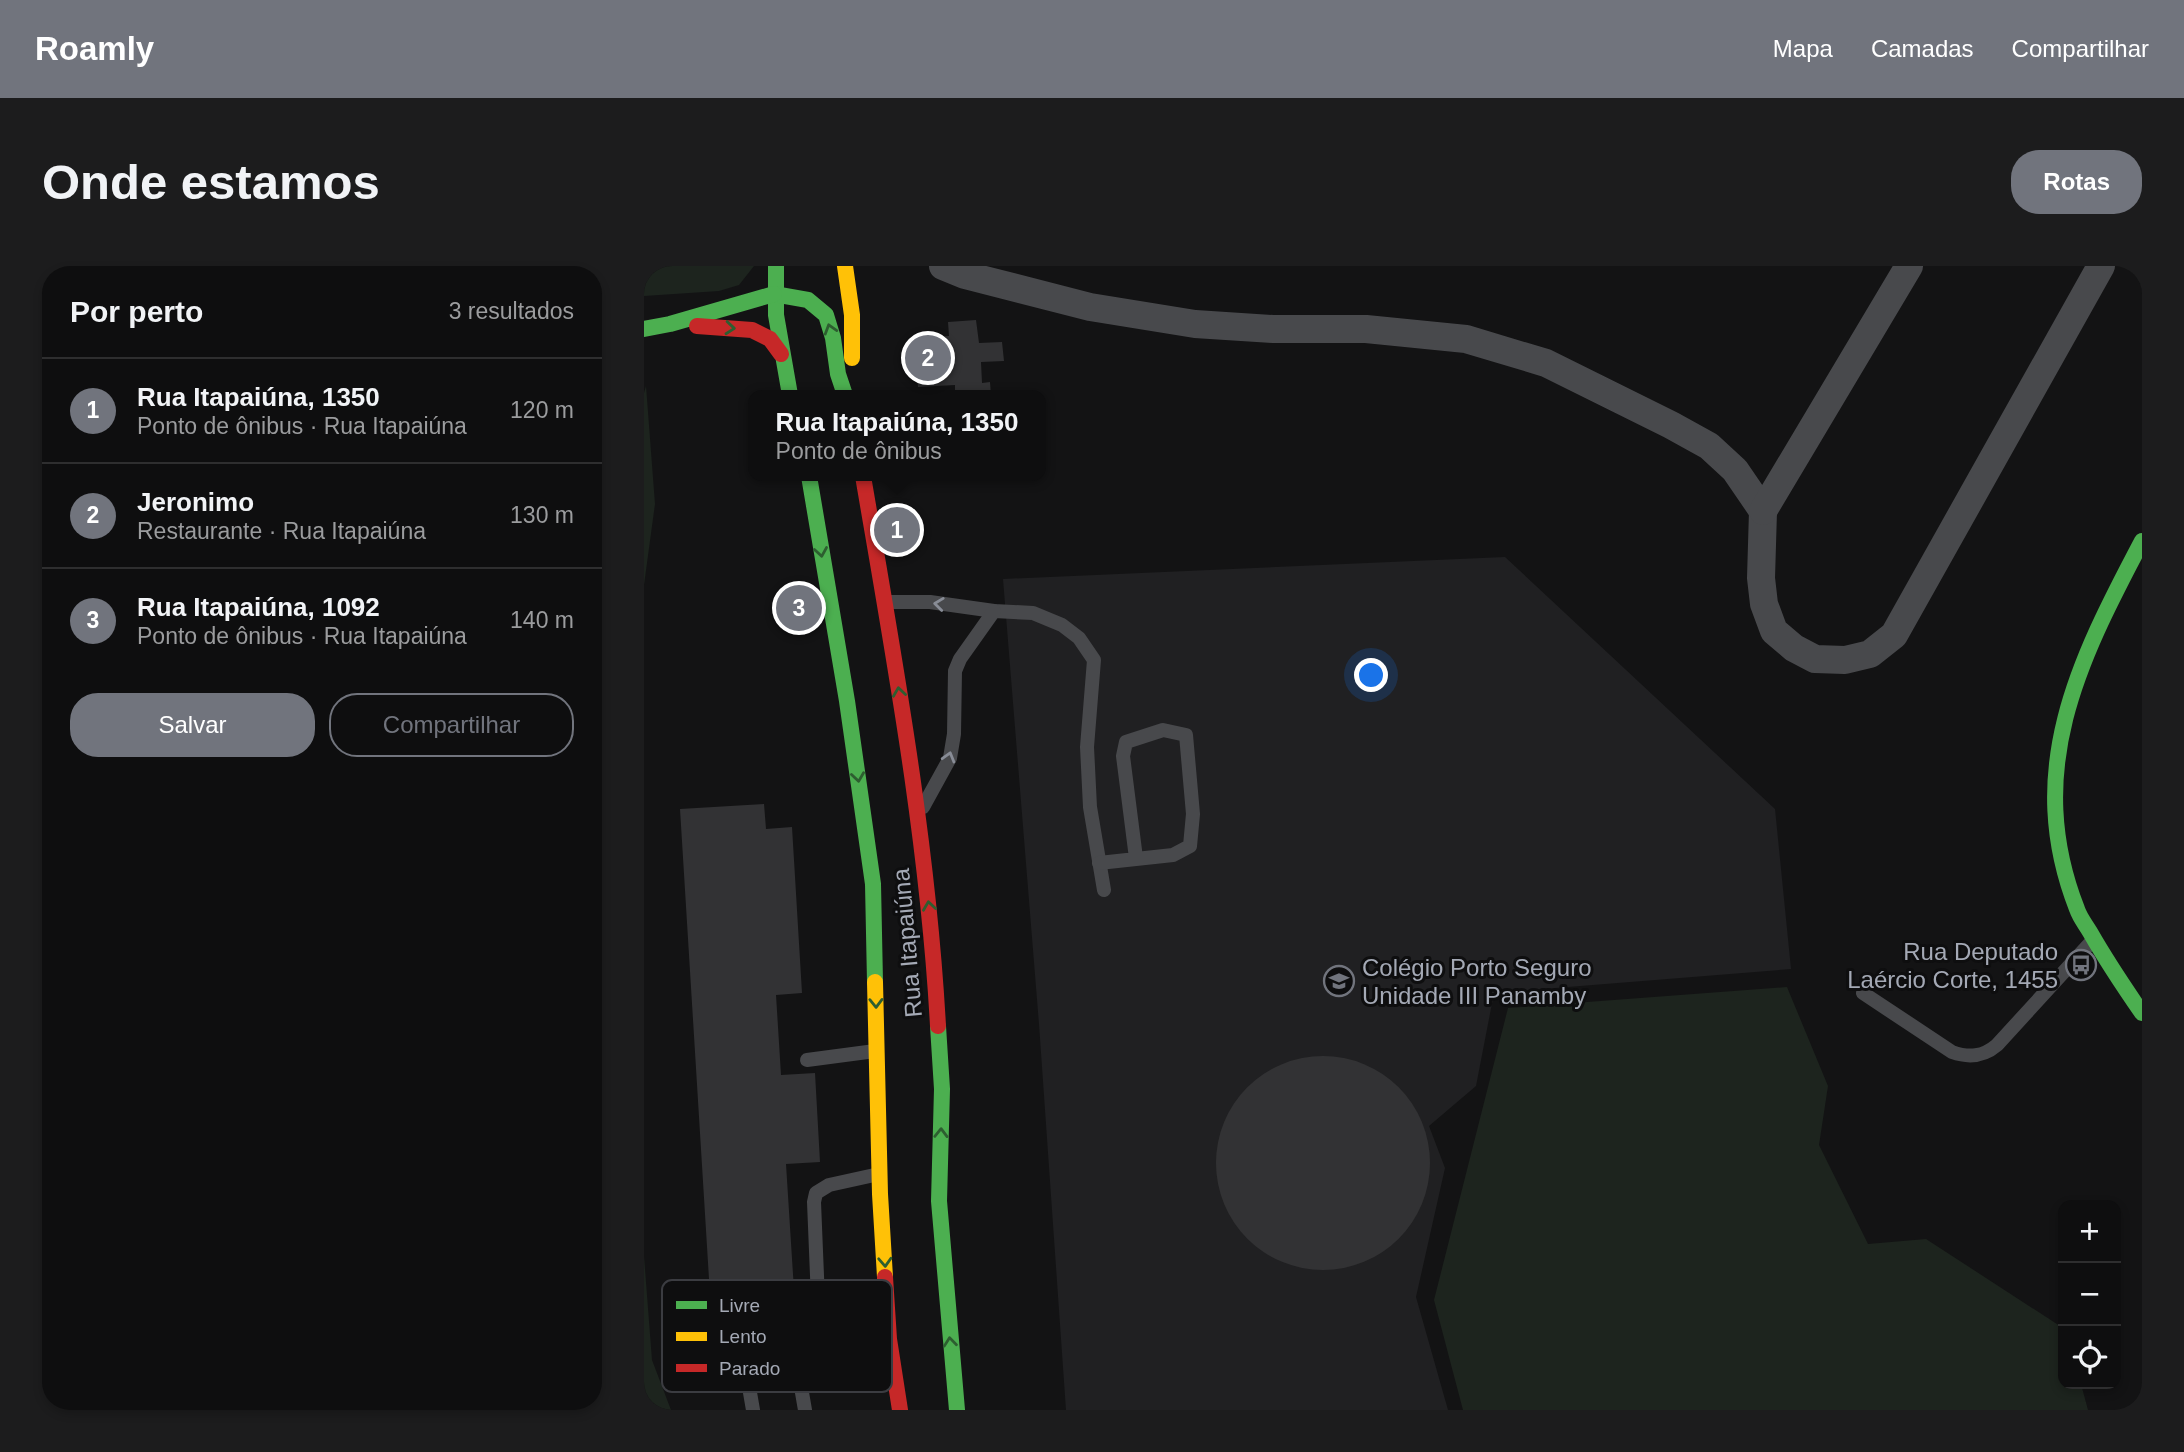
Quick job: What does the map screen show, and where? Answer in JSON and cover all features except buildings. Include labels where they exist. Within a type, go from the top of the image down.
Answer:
[{"type":"main road","points":[[776,266],[774,294],[781,354],[789,390]]},
{"type":"main road","points":[[845,267],[852,315],[852,390]]},
{"type":"main road","points":[[644,329],[774,294],[808,300],[825,315],[844,390]]},
{"type":"main road","points":[[670,324],[752,330],[770,339],[781,354]]},
{"type":"main road","name":"Rua Itapaiúna","points":[[809,481],[854,701],[873,884],[880,1174],[886,1280]]},
{"type":"main road","name":"Rua Itapaiúna","points":[[864,481],[933,934],[942,1089],[939,1201],[957,1410]]},
{"type":"main road","points":[[2142,541],[2100,621],[2080,667],[2061,726],[2053,779],[2056,831],[2063,868],[2078,912],[2142,1013]]},
{"type":"main road","points":[[883,709],[890,714],[905,740]]},
{"type":"main road","name":"Rua Itapaiúna","points":[[892,1360],[900,1410]]},
{"type":"street","points":[[943,266],[965,275],[1090,307],[1195,324],[1273,329],[1366,329],[1465,339],[1506,351],[1546,363],[1709,446],[1735,470],[1763,511]]},
{"type":"street","points":[[1909,266],[1763,511],[1761,578],[1764,604],[1774,631],[1794,648],[1815,659],[1845,660],[1870,654],[1894,635],[2101,266]]},
{"type":"lane","points":[[884,602],[930,602],[994,611],[1033,613],[1062,625],[1079,638],[1094,660],[1087,747],[1090,807],[1104,890]]},
{"type":"lane","points":[[917,817],[950,758],[954,734],[955,671],[960,659],[994,611]]},
{"type":"lane","points":[[1099,863],[1136,859],[1173,855],[1190,846],[1193,814],[1186,735],[1163,730],[1126,743],[1123,755],[1136,859]]},
{"type":"lane","points":[[1863,993],[1952,1052],[1962,1055],[1983,1054],[1997,1045],[2094,939]]},
{"type":"lane","points":[[807,1060],[877,1051]]},
{"type":"lane","points":[[817,1280],[814,1202],[816,1193],[829,1185],[880,1174]]},
{"type":"lane","points":[[750,1392],[753,1410]]},
{"type":"lane","points":[[802,1392],[805,1410]]},
{"type":"shaded area","points":[[644,266],[754,266],[739,285],[719,291],[644,296]]},
{"type":"shaded area","points":[[646,386],[655,504],[644,585],[644,393]]},
{"type":"shaded area","name":"Colégio Porto Seguro Unidade III Panamby","points":[[1505,557],[1775,809],[1791,969],[1494,993],[1476,1086],[1429,1126],[1445,1168],[1416,1297],[1448,1410],[1066,1410],[1039,1024],[1003,579]]},
{"type":"shaded area","points":[[1787,987],[1828,1086],[1819,1145],[1868,1244],[1926,1239],[2058,1325],[2058,1389],[2082,1389],[2088,1410],[1463,1410],[1434,1300],[1508,1008]]},
{"type":"shaded area","points":[[644,1256],[652,1360],[671,1410],[644,1410]]},
{"type":"traffic: fast","points":[[776,266],[776,315],[789,390]]},
{"type":"traffic: fast","points":[[644,329],[774,294]]},
{"type":"traffic: fast","points":[[774,294],[808,300],[826,315],[843,390]]},
{"type":"traffic: fast","points":[[810,481],[847,701],[873,884],[875,982]]},
{"type":"traffic: fast","points":[[2142,541],[2097,630],[2079,674],[2065,719],[2057,764],[2055,810],[2062,859],[2078,912],[2142,1013]]},
{"type":"traffic: fast","points":[[938,1026],[942,1089],[939,1201],[957,1410]]},
{"type":"traffic: slow","points":[[845,266],[852,315],[852,358]]},
{"type":"traffic: slow","points":[[875,982],[880,1194],[885,1277]]},
{"type":"traffic: jam","points":[[697,326],[752,330],[770,339],[781,354]]},
{"type":"traffic: jam","points":[[864,481],[918,819],[938,1026]]},
{"type":"traffic: jam","points":[[892,1358],[900,1410]]},
{"type":"place","name":"Jeronimo","points":[[928,358]]},
{"type":"place","name":"Rua Itapaiúna, 1350","points":[[897,530]]},
{"type":"place","name":"Rua Itapaiúna, 1092","points":[[799,608]]},
{"type":"place","name":"Rua Deputado Laércio Corte, 1455","points":[[2081,965]]},
{"type":"place","name":"Colégio Porto Seguro Unidade III Panamby","points":[[1339,981]]}]
